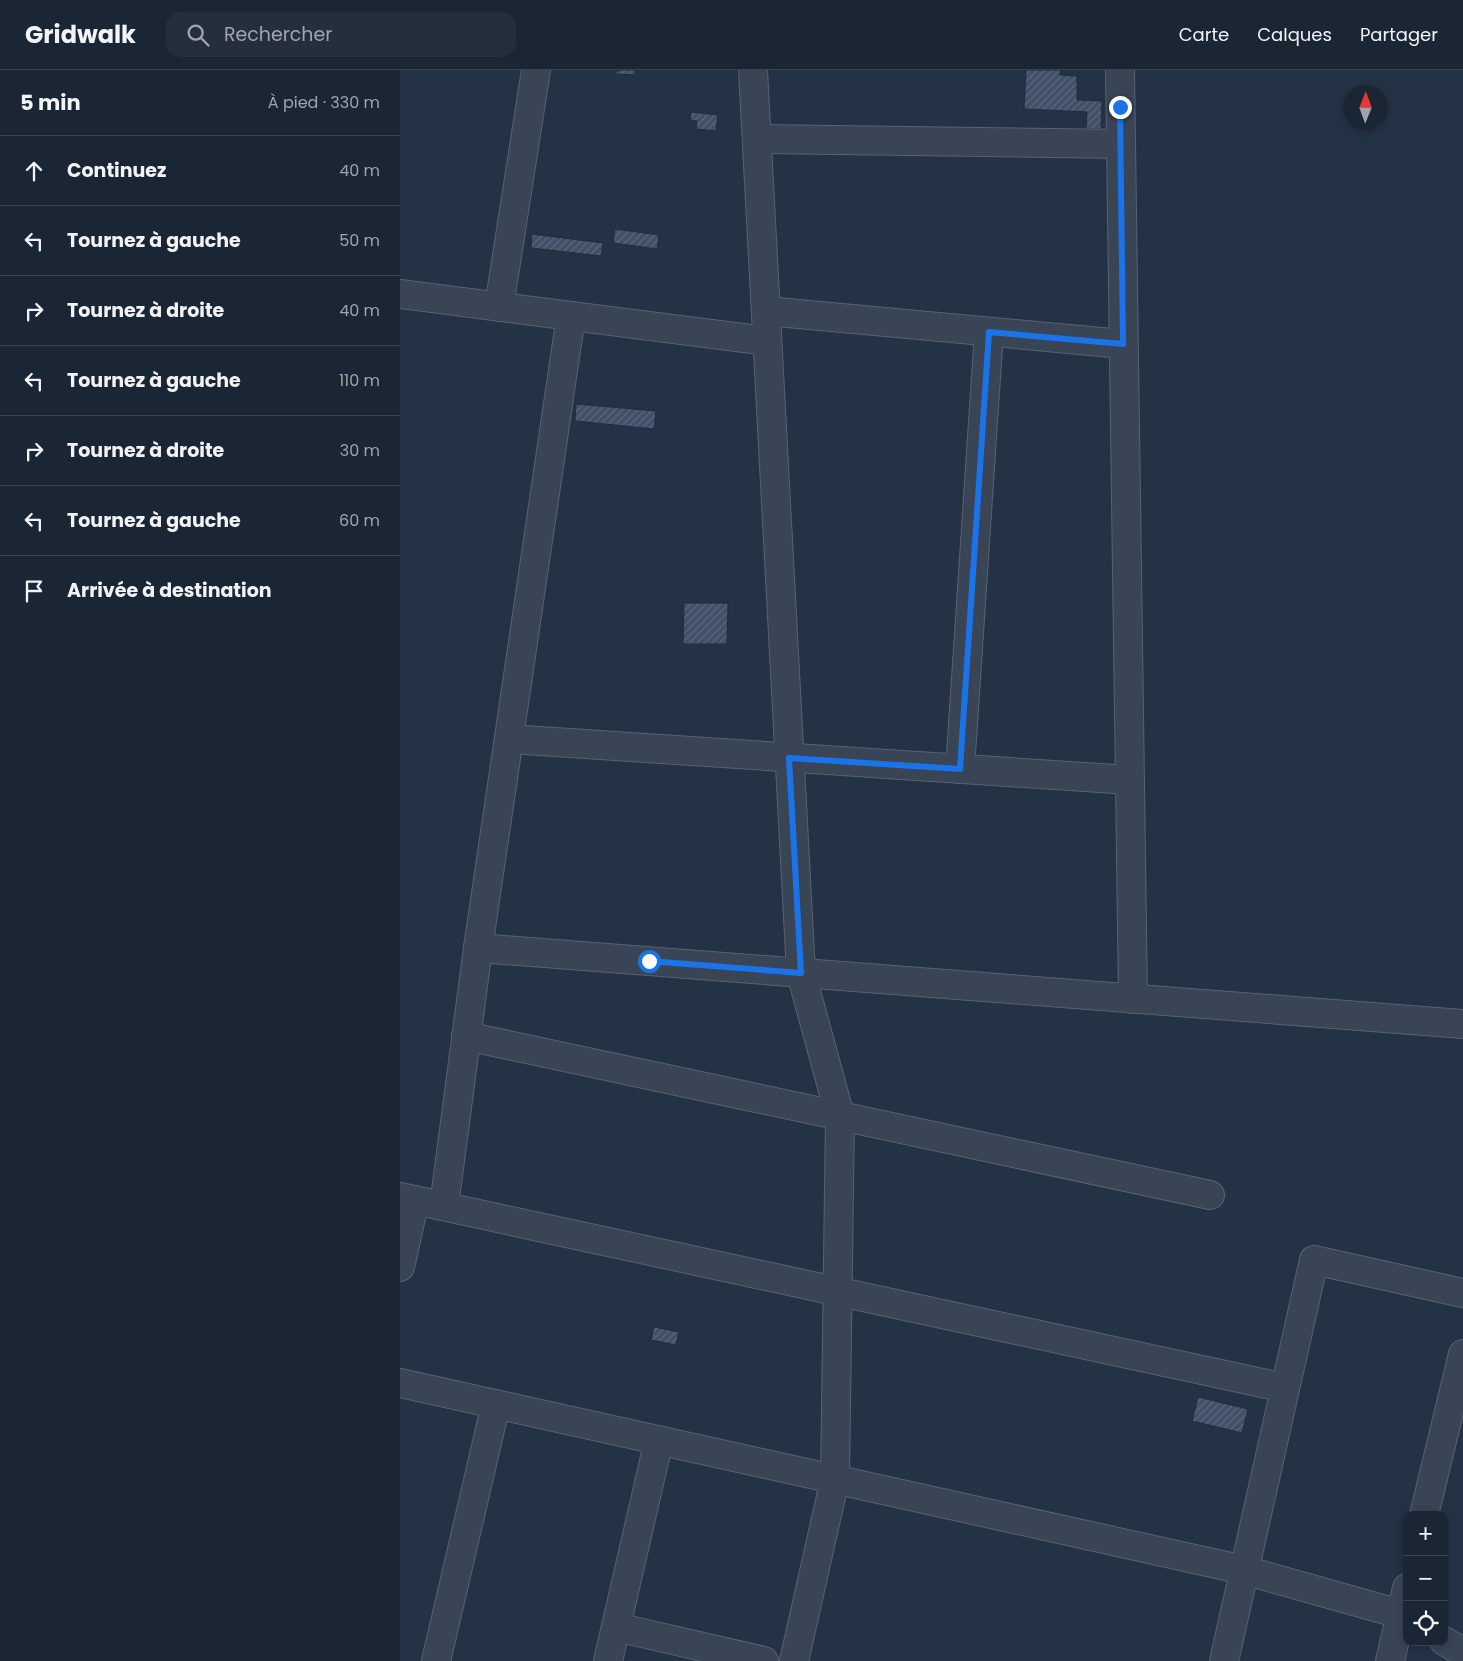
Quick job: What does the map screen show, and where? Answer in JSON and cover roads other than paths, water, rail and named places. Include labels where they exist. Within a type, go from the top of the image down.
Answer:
[{"type":"street","points":[[499,307],[536,70]]},
{"type":"street","points":[[753,70],[801,973],[840,1116],[835,1479],[794,1661]]},
{"type":"street","points":[[1120,70],[1133,999]]},
{"type":"street","points":[[757,139],[1120,144]]},
{"type":"street","points":[[400,294],[767,341]]},
{"type":"street","points":[[766,311],[1123,344]]},
{"type":"street","points":[[444,1206],[478,948],[571,316]]},
{"type":"street","points":[[960,769],[989,332]]},
{"type":"street","points":[[509,739],[1130,780]]},
{"type":"street","points":[[478,948],[1463,1024]]},
{"type":"street","points":[[466,1036],[1210,1195]]},
{"type":"street","points":[[400,1267],[408,1198],[1285,1388]]},
{"type":"street","points":[[1224,1661],[1314,1260],[1463,1293]]},
{"type":"street","points":[[1425,1511],[1463,1354]]},
{"type":"street","points":[[400,1383],[1244,1570],[1403,1616]]},
{"type":"street","points":[[436,1661],[496,1404]]},
{"type":"street","points":[[608,1661],[659,1440]]},
{"type":"street","points":[[1390,1661],[1403,1619]]},
{"type":"street","points":[[616,1627],[764,1661]]},
{"type":"street","points":[[1448,1643],[1463,1652]]}]
